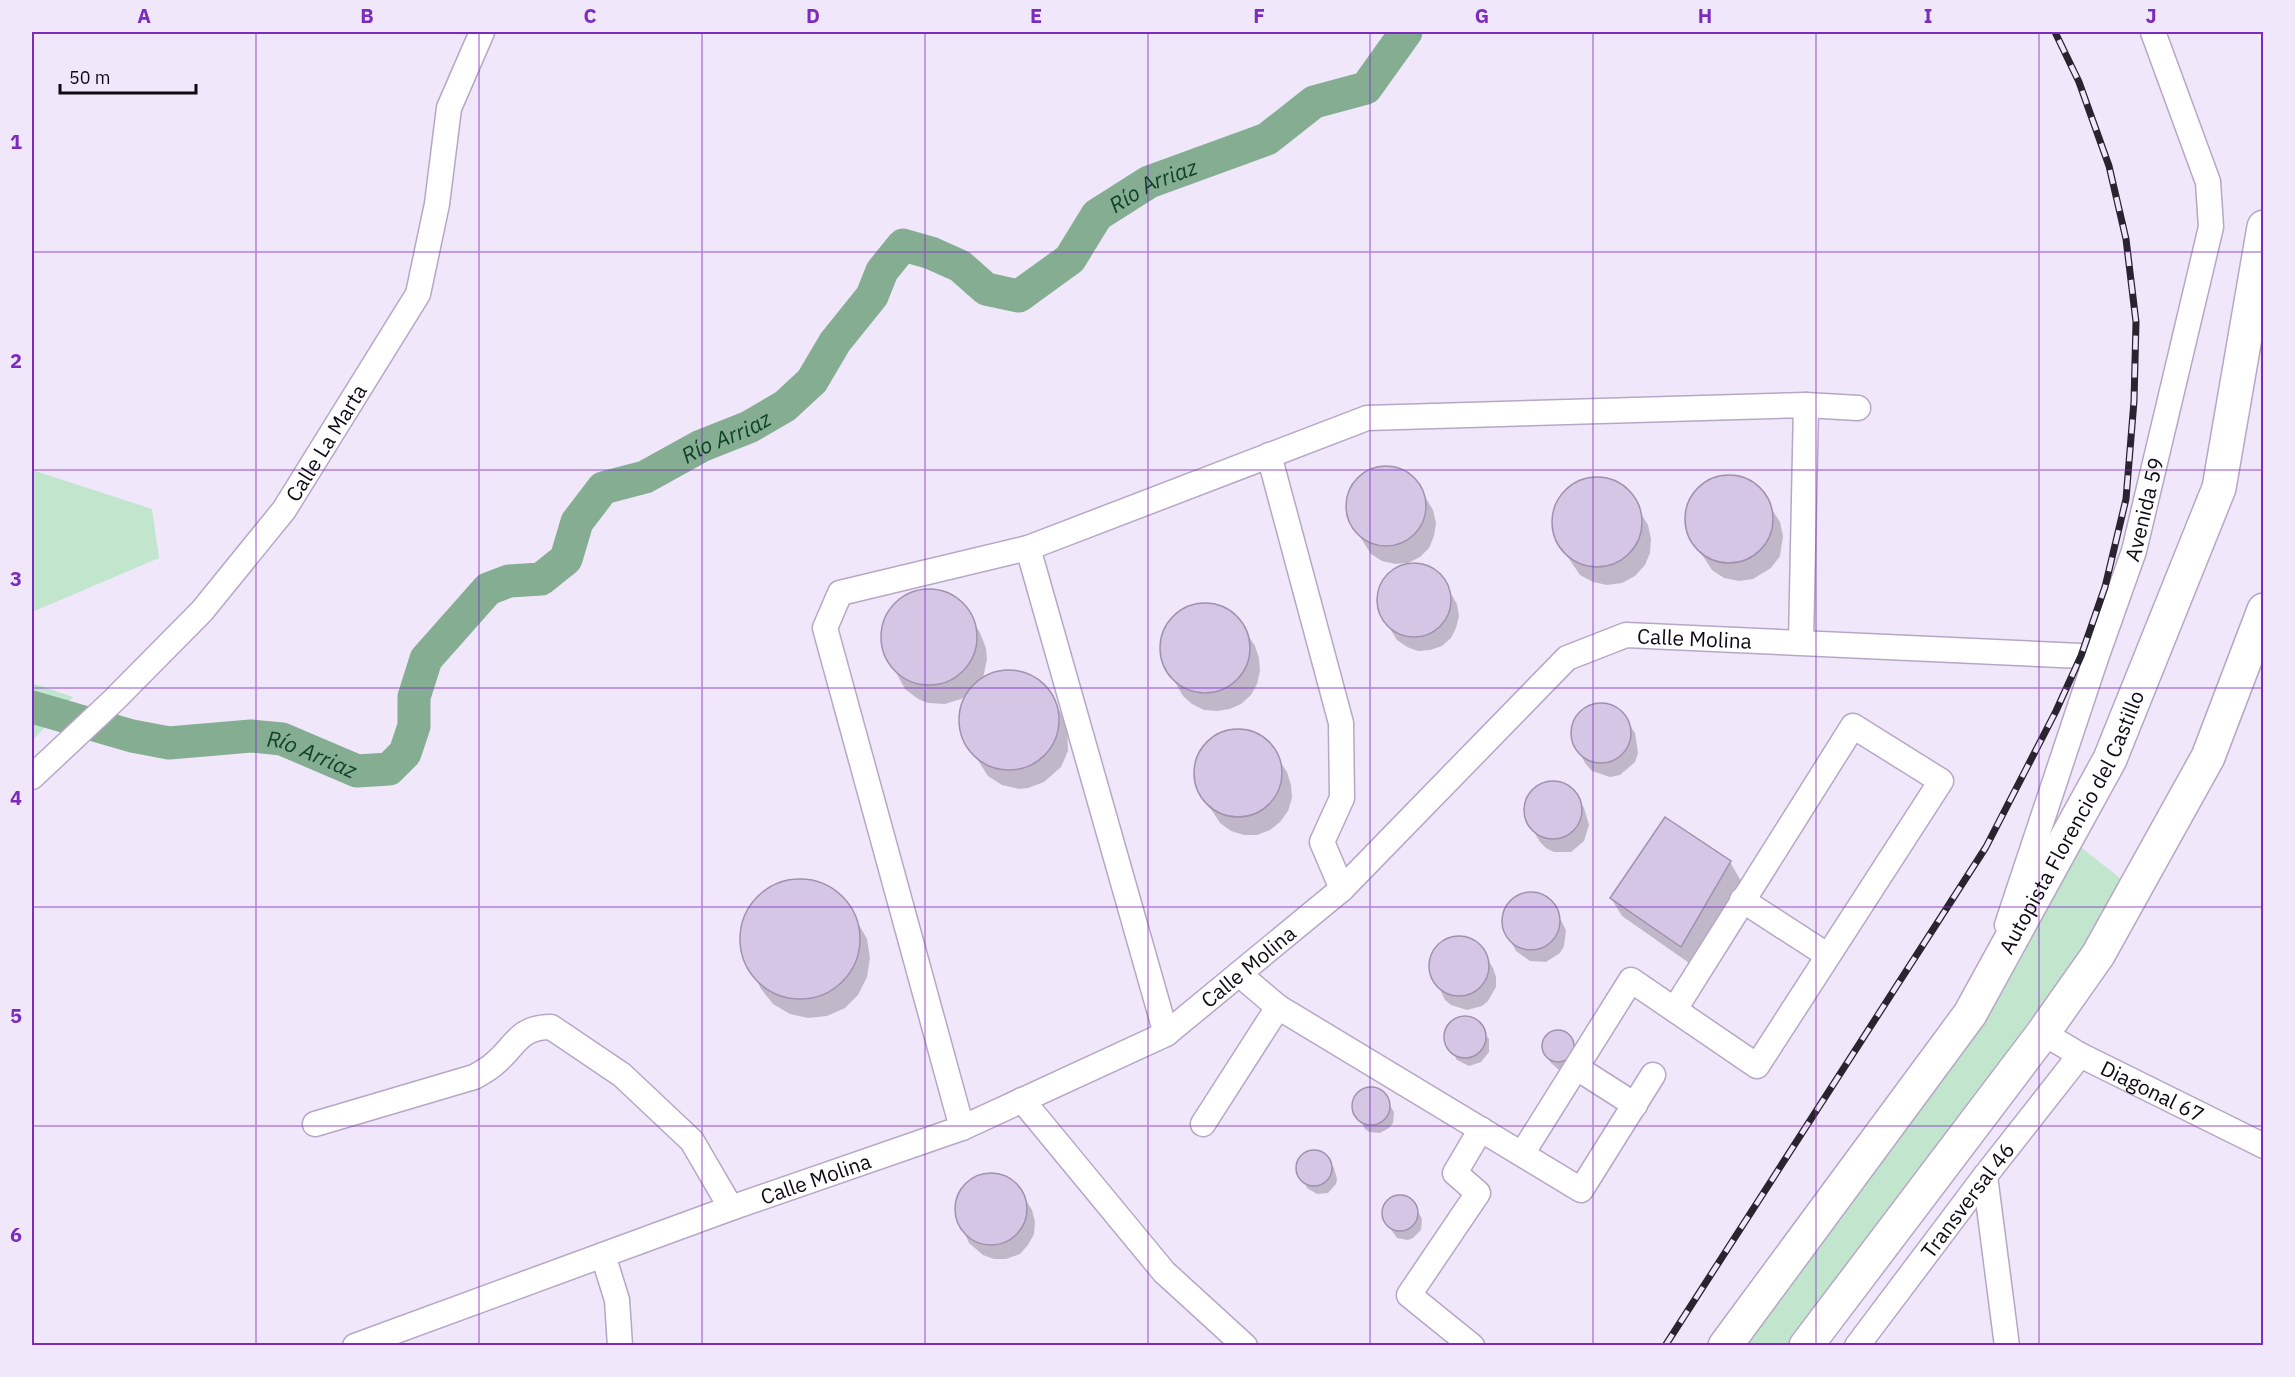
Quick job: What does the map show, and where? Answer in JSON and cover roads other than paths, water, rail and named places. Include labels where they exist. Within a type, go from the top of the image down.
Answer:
[{"type":"highway","name":"Autopista Florencio del Castillo","points":[[1725,1346],[1970,1014],[2110,759],[2219,488],[2264,227]]},
{"type":"highway","points":[[1806,1346],[2043,1033],[2098,955],[2208,757],[2264,610]]},
{"type":"street","name":"Calle La Marta","points":[[32,777],[114,700],[202,611],[284,510],[418,294],[437,204],[449,108],[482,32]]},
{"type":"street","name":"Avenida 59","points":[[1988,981],[2133,551],[2211,227],[2208,182],[2152,32]]},
{"type":"street","points":[[1801,642],[1806,405]]},
{"type":"street","points":[[962,1128],[825,628],[840,593],[1028,548],[1367,418],[1806,405],[1858,408]]},
{"type":"street","points":[[1269,455],[1341,723],[1342,798],[1322,842],[1342,889]]},
{"type":"street","points":[[1028,548],[1166,1034]]},
{"type":"street","name":"Calle Molina","points":[[355,1346],[731,1208],[962,1128],[1166,1034],[1342,889],[1567,658],[1626,635],[2081,656],[2095,661]]},
{"type":"street","points":[[1522,1154],[1632,980],[1757,1066],[1941,781],[1852,726],[1675,1009]]},
{"type":"street","points":[[1742,900],[1827,955]]},
{"type":"street","points":[[1239,974],[1278,1007],[1581,1190],[1653,1075]]},
{"type":"street","points":[[1203,1124],[1278,1007]]},
{"type":"street","points":[[315,1124],[474,1077],[494,1065],[523,1034],[537,1027],[551,1027],[622,1075],[692,1142],[731,1208]]},
{"type":"street","name":"Diagonal 67","points":[[2043,1033],[2080,1055],[2264,1146]]},
{"type":"street","name":"Transversal 46","points":[[1857,1346],[1985,1176],[2080,1055]]},
{"type":"street","points":[[1577,1068],[1635,1105]]},
{"type":"street","points":[[1022,1100],[1164,1272],[1245,1346]]},
{"type":"street","points":[[1472,1346],[1409,1295],[1478,1193],[1455,1173],[1481,1129]]},
{"type":"street","points":[[1985,1176],[2007,1346]]},
{"type":"street","points":[[603,1255],[617,1300],[620,1346]]},
{"type":"waterway","name":"Río Arriaz","points":[[32,707],[132,736],[169,743],[251,736],[282,739],[357,771],[389,769],[405,753],[414,726],[414,697],[426,659],[488,589],[509,581],[541,579],[566,559],[577,522],[603,488],[645,477],[701,446],[749,427],[785,406],[812,381],[835,342],[872,296],[882,271],[903,245],[931,253],[960,266],[986,289],[1019,296],[1070,259],[1097,215],[1149,182],[1267,139],[1314,102],[1366,88],[1406,32]]},
{"type":"railway","points":[[1665,1346],[1986,847],[2056,711],[2081,656],[2105,587],[2126,499],[2134,401],[2136,322],[2126,239],[2109,166],[2079,82],[2055,32]]}]
